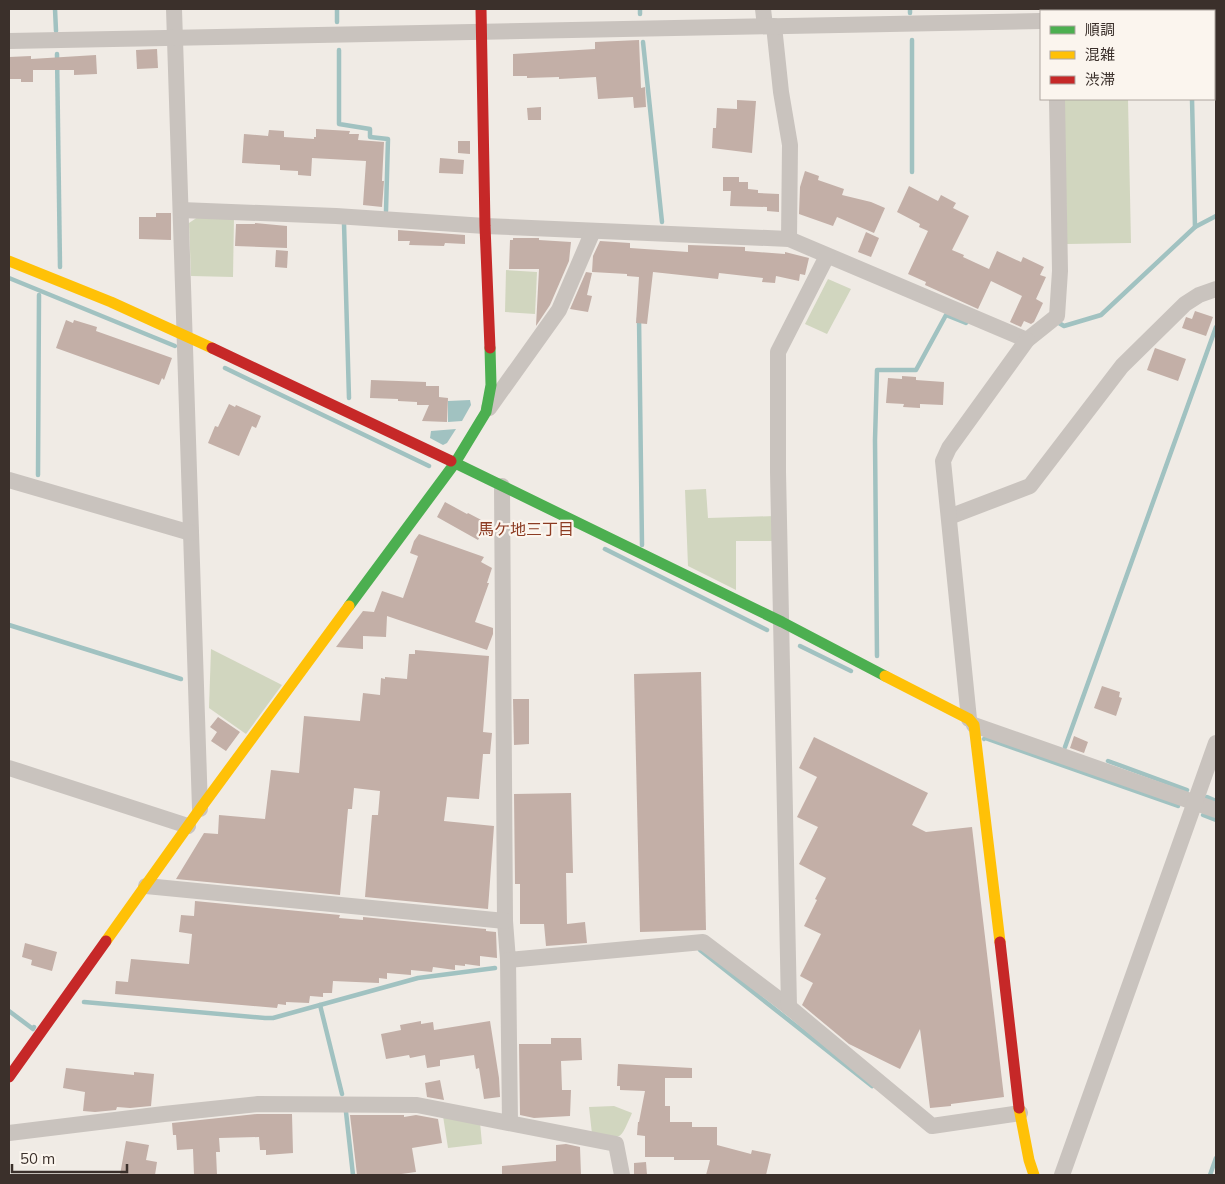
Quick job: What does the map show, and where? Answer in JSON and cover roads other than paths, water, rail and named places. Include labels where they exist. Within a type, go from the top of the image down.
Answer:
[{"type":"street","points":[[174,9],[200,809]]},
{"type":"street","points":[[481,9],[490,385],[486,412]]},
{"type":"street","points":[[762,9],[770,26],[790,145],[789,239]]},
{"type":"street","points":[[9,41],[1040,21]]},
{"type":"street","points":[[1034,1175],[1029,1160],[1020,1113],[971,722],[943,461],[949,448],[1027,340],[1057,316],[1060,270],[1057,100]]},
{"type":"street","points":[[181,210],[789,239],[1027,340]]},
{"type":"street","points":[[9,1077],[200,809],[455,463],[486,412],[559,310],[593,231]]},
{"type":"street","points":[[789,1007],[778,472],[778,352],[827,256]]},
{"type":"street","points":[[9,261],[111,302],[184,335],[455,463],[782,622],[971,722],[1216,810]]},
{"type":"street","points":[[949,517],[1030,486],[1122,366],[1185,304],[1199,295],[1216,289]]},
{"type":"street","points":[[9,480],[191,532]]},
{"type":"street","points":[[502,486],[510,1122]]},
{"type":"street","points":[[1062,1175],[1216,743]]},
{"type":"street","points":[[9,768],[188,826]]},
{"type":"street","points":[[146,886],[506,921]]},
{"type":"street","points":[[508,960],[703,942],[789,1007],[932,1126],[1020,1113]]},
{"type":"street","points":[[9,1133],[258,1104],[417,1105],[616,1144],[622,1175]]},
{"type":"water","points":[[470,400],[471,405],[462,421],[448,422],[448,401]]},
{"type":"water","points":[[456,429],[447,443],[443,445],[430,438],[431,431]]},
{"type":"waterway","points":[[55,9],[56,31]]},
{"type":"waterway","points":[[337,9],[337,22]]},
{"type":"waterway","points":[[640,9],[640,14]]},
{"type":"waterway","points":[[912,40],[912,172]]},
{"type":"waterway","points":[[643,42],[662,222]]},
{"type":"waterway","points":[[339,50],[339,124],[370,129],[370,137],[388,139],[386,211]]},
{"type":"waterway","points":[[57,54],[60,267]]},
{"type":"waterway","points":[[1192,100],[1195,227]]},
{"type":"waterway","points":[[1059,323],[1064,326],[1101,315],[1195,227],[1216,216]]},
{"type":"waterway","points":[[344,223],[349,398]]},
{"type":"waterway","points":[[9,278],[175,346]]},
{"type":"waterway","points":[[38,475],[39,295]]},
{"type":"waterway","points":[[877,656],[875,440],[877,370],[916,370],[946,315],[966,323]]},
{"type":"waterway","points":[[639,318],[642,545]]},
{"type":"waterway","points":[[1065,747],[1216,327]]},
{"type":"waterway","points":[[225,368],[429,466]]},
{"type":"waterway","points":[[605,549],[767,630]]},
{"type":"waterway","points":[[9,625],[181,679]]},
{"type":"waterway","points":[[800,646],[851,671]]},
{"type":"waterway","points":[[984,739],[1178,806]]},
{"type":"waterway","points":[[1108,761],[1187,790]]},
{"type":"waterway","points":[[1207,797],[1216,801]]},
{"type":"waterway","points":[[1203,815],[1216,820]]},
{"type":"waterway","points":[[700,950],[872,1086]]},
{"type":"waterway","points":[[84,1002],[273,1018],[418,978],[495,968]]},
{"type":"waterway","points":[[320,1005],[342,1094]]},
{"type":"waterway","points":[[9,1011],[33,1029],[34,1027]]},
{"type":"waterway","points":[[346,1112],[353,1175]]},
{"type":"waterway","points":[[1210,1175],[1216,1158]]},
{"type":"district","name":"馬ケ地三丁目","points":[[526,529]]}]
